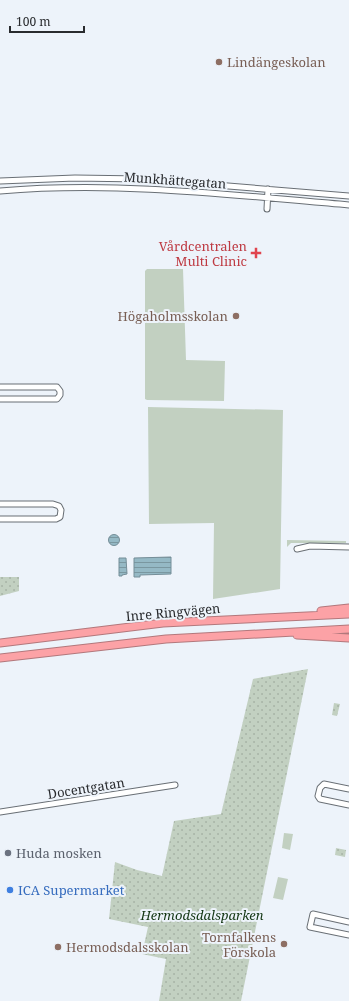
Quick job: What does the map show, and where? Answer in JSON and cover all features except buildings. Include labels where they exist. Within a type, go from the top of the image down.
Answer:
[{"type":"highway","points":[[259,617],[349,608]]},
{"type":"highway","name":"Inre Ringvägen","points":[[0,643],[163,623],[259,617],[349,614]]},
{"type":"highway","name":"Inre Ringvägen","points":[[0,658],[166,639],[349,628]]},
{"type":"highway","points":[[248,633],[349,638]]},
{"type":"street","name":"Munkhättegatan","points":[[0,181],[75,178],[142,179],[349,196]]},
{"type":"street","name":"Munkhättegatan","points":[[0,191],[75,187],[140,188],[349,205]]},
{"type":"street","points":[[267,209],[268,189]]},
{"type":"street","points":[[0,387],[57,387],[60,391],[60,395],[57,399],[0,399]]},
{"type":"street","points":[[0,504],[53,504],[59,506],[61,510],[60,516],[56,519],[0,519]]},
{"type":"street","points":[[297,548],[310,546],[349,547]]},
{"type":"street","points":[[349,789],[324,784],[321,785],[318,796],[320,799],[349,805]]},
{"type":"street","name":"Docentgatan","points":[[0,812],[175,785]]},
{"type":"street","points":[[349,922],[313,914],[310,927],[349,935]]},
{"type":"green space","points":[[147,269],[183,269],[186,360],[225,361],[224,401],[145,399],[145,271]]},
{"type":"green space","points":[[148,407],[283,410],[280,589],[213,599],[214,523],[149,524]]},
{"type":"green space","points":[[287,540],[346,541],[346,543],[291,543],[287,547]]},
{"type":"green space","points":[[0,577],[19,577],[19,591],[0,596]]},
{"type":"green space","name":"Hermodsdalsparken","points":[[308,669],[241,1001],[159,1001],[166,959],[142,954],[148,927],[109,919],[115,862],[137,870],[162,876],[174,821],[221,814],[253,679]]},
{"type":"green space","points":[[334,703],[340,704],[337,716],[332,715]]},
{"type":"green space","points":[[284,833],[293,834],[290,850],[282,848]]},
{"type":"green space","points":[[336,848],[346,850],[345,857],[335,855]]},
{"type":"green space","points":[[278,877],[288,879],[283,900],[273,898]]},
{"type":"water","points":[[112,535],[116,535],[118,536],[118,544],[112,545],[109,542],[109,538]]},
{"type":"water","points":[[171,557],[171,574],[140,575],[140,577],[134,577],[134,558]]},
{"type":"water","points":[[119,558],[126,558],[127,574],[122,576],[119,576]]},
{"type":"place","name":"Lindängeskolan","points":[[219,62]]},
{"type":"place","name":"Vårdcentralen Multi Clinic","points":[[256,253]]},
{"type":"place","name":"Högaholmsskolan","points":[[236,316]]},
{"type":"place","name":"Huda mosken","points":[[8,853]]},
{"type":"place","name":"ICA Supermarket","points":[[10,890]]},
{"type":"place","name":"Tornfalkens Förskola","points":[[284,944]]},
{"type":"place","name":"Hermodsdalsskolan","points":[[58,947]]}]
